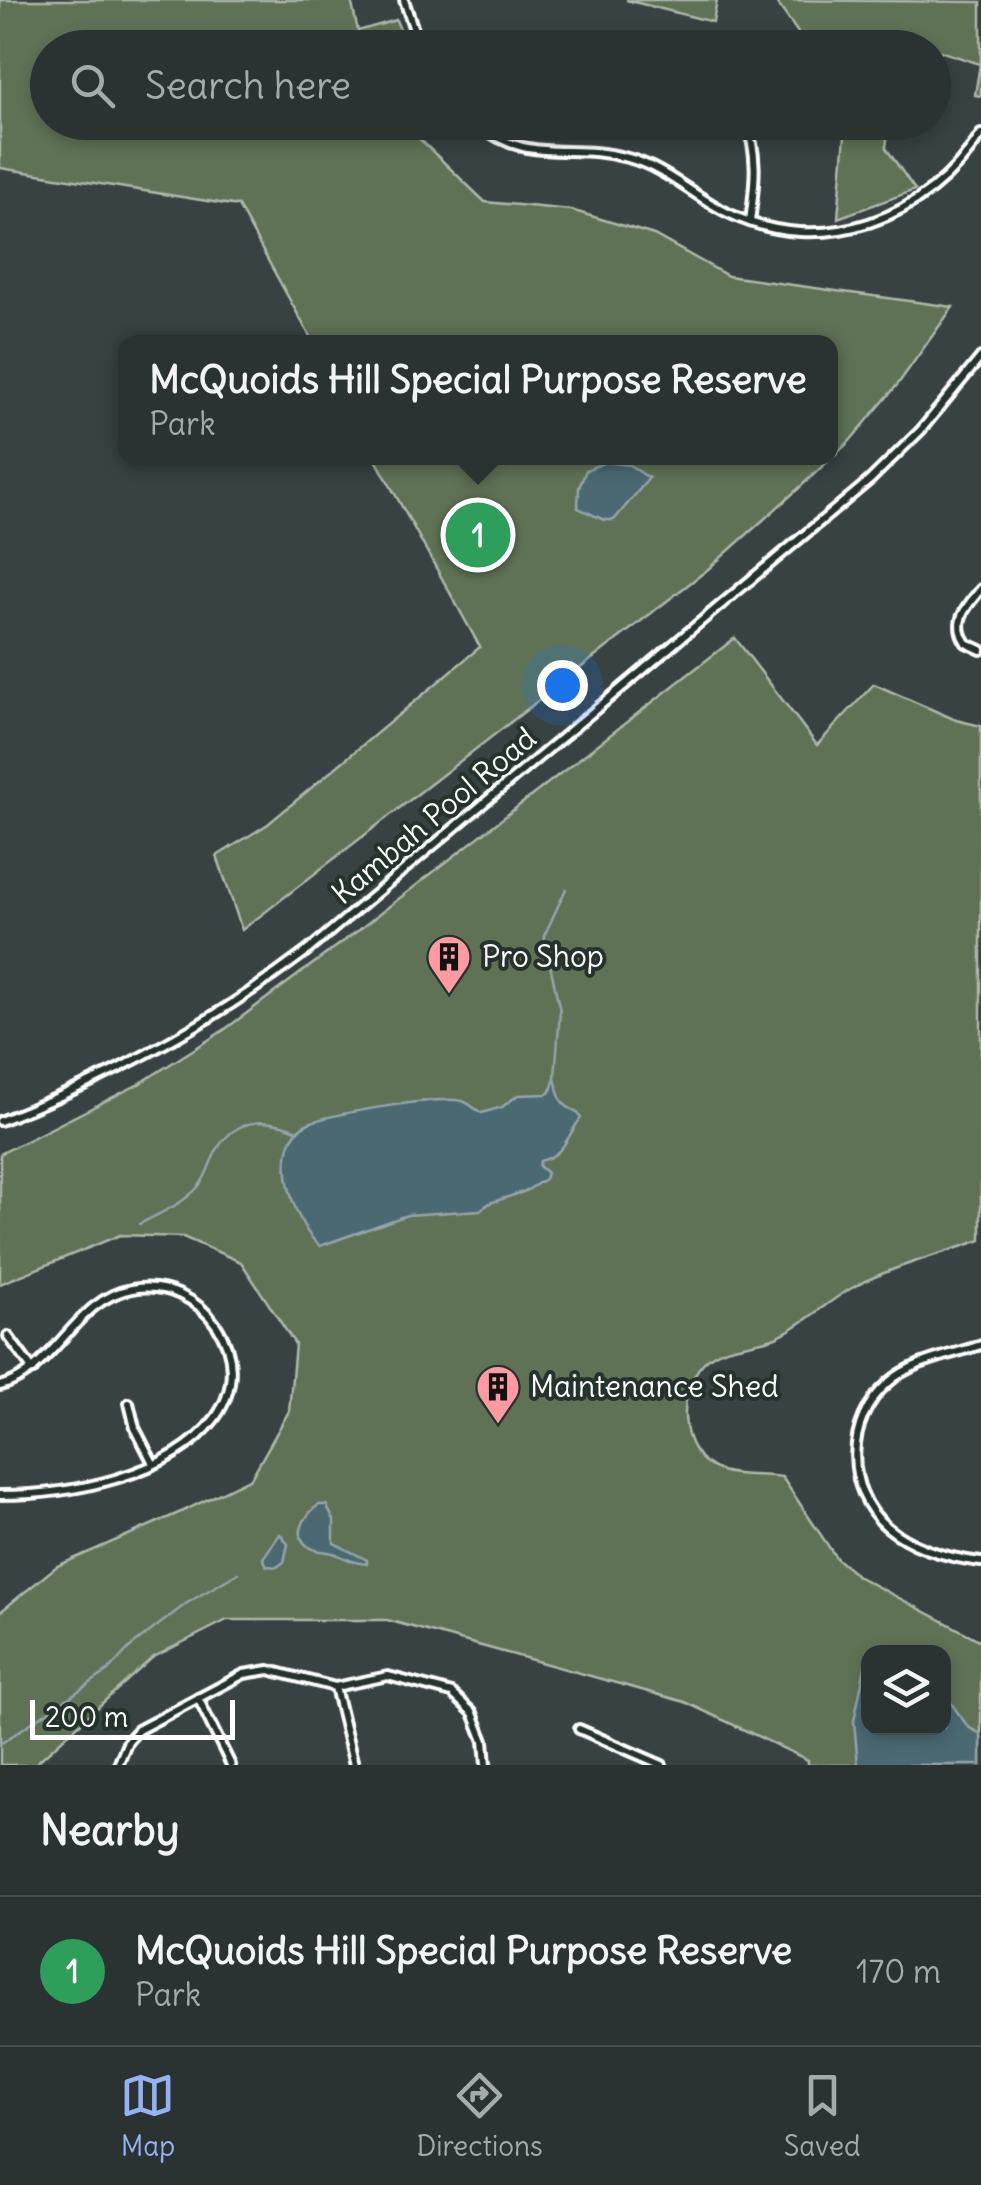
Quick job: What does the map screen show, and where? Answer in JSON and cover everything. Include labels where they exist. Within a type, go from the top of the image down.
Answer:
[{"type":"street","points":[[404,0],[414,30]]},
{"type":"street","points":[[502,140],[530,150],[598,152],[630,158],[661,171],[709,203],[750,222],[792,232],[828,232],[890,216],[925,196],[946,179],[981,134]]},
{"type":"street","points":[[750,222],[755,154],[751,140]]},
{"type":"street","name":"Kambah Pool Road","points":[[0,1121],[66,1095],[159,1049],[228,1007],[307,951],[870,480],[921,430],[981,358]]},
{"type":"street","points":[[981,589],[964,611],[959,628],[966,643],[981,650]]},
{"type":"street","points":[[0,1386],[33,1370],[100,1302],[124,1290],[166,1288],[200,1306],[214,1319],[228,1349],[227,1392],[210,1424],[176,1450],[153,1463],[81,1489],[0,1495]]},
{"type":"street","points":[[8,1336],[33,1370]]},
{"type":"street","points":[[981,1345],[912,1368],[888,1383],[866,1409],[854,1443],[857,1478],[864,1497],[889,1528],[920,1546],[981,1562]]},
{"type":"street","points":[[129,1402],[135,1428],[153,1463]]},
{"type":"street","points":[[118,1765],[128,1741],[138,1730],[244,1674],[260,1670],[336,1687],[388,1676],[452,1694],[473,1713],[484,1741],[486,1765]]},
{"type":"street","points":[[336,1687],[354,1765]]},
{"type":"street","points":[[198,1698],[232,1765]]},
{"type":"street","points":[[578,1730],[664,1764]]},
{"type":"green space","points":[[0,0],[351,0],[358,30],[30,30],[30,140],[421,140],[485,202],[571,210],[654,235],[728,276],[953,307],[898,384],[838,452],[838,335],[309,335],[238,206],[0,168]]},
{"type":"green space","points":[[626,0],[717,0],[713,22]]},
{"type":"green space","points":[[775,0],[981,2],[981,96],[975,95],[980,64],[951,55],[951,30],[796,30]]},
{"type":"green space","points":[[396,20],[400,30],[361,30]]},
{"type":"green space","points":[[845,140],[887,140],[886,148],[915,190],[838,218]]},
{"type":"green space","points":[[379,465],[824,465],[707,570],[242,930],[217,856],[268,824],[480,647]]},
{"type":"green space","points":[[735,638],[817,745],[874,684],[956,720],[981,726],[981,1240],[883,1273],[842,1294],[776,1337],[710,1357],[690,1384],[685,1418],[695,1451],[706,1463],[728,1473],[782,1477],[837,1559],[859,1577],[981,1641],[981,1765],[808,1765],[808,1760],[685,1702],[387,1620],[227,1620],[152,1658],[34,1765],[0,1765],[0,1612],[57,1566],[251,1478],[289,1411],[295,1344],[241,1262],[183,1237],[120,1235],[0,1284],[0,1154],[139,1084],[224,1030]]},
{"type":"water","points":[[598,465],[629,465],[649,478],[614,520],[604,520],[578,508],[579,488],[586,470]]},
{"type":"water","points":[[555,1077],[562,1101],[581,1118],[560,1150],[540,1161],[539,1166],[547,1173],[545,1179],[480,1210],[407,1215],[320,1246],[310,1235],[293,1203],[286,1164],[296,1133],[309,1123],[432,1101],[462,1101],[482,1113],[502,1107],[518,1095],[547,1094]]},
{"type":"water","points":[[319,1505],[326,1505],[334,1520],[334,1543],[367,1560],[367,1564],[306,1545],[302,1527],[308,1514]]},
{"type":"water","points":[[280,1534],[288,1544],[284,1562],[277,1567],[267,1566],[263,1558]]},
{"type":"water","points":[[861,1686],[861,1735],[951,1735],[951,1703],[968,1727],[981,1734],[981,1765],[858,1765],[854,1721]]},
{"type":"waterway","points":[[555,1077],[560,1011],[544,936],[566,889]]},
{"type":"waterway","points":[[139,1224],[193,1192],[220,1145],[238,1128],[261,1122],[299,1131]]},
{"type":"waterway","points":[[0,1744],[108,1671],[129,1648],[187,1603],[238,1573]]},
{"type":"place","name":"McQuoids Hill Special Purpose Reserve","points":[[478,535]]},
{"type":"place","name":"Pro Shop","points":[[449,995]]},
{"type":"place","name":"Maintenance Shed","points":[[498,1425]]}]
